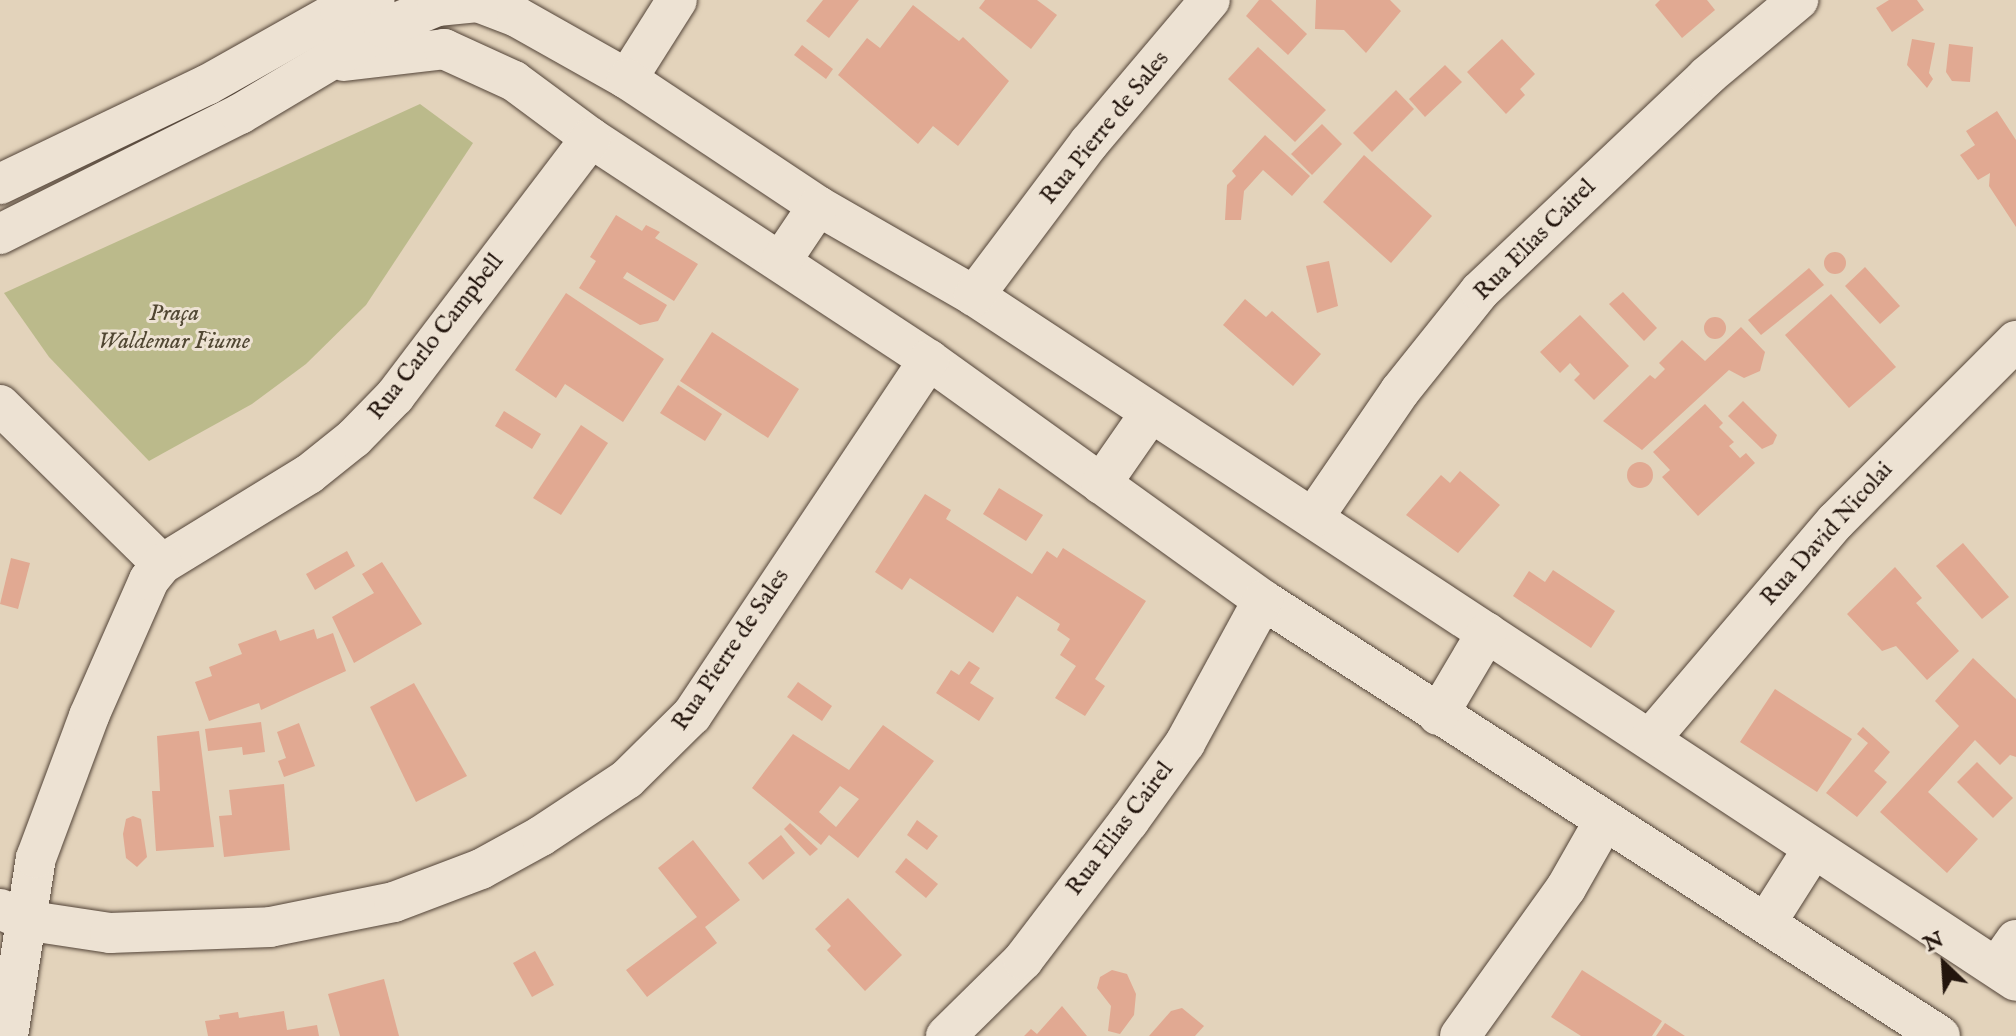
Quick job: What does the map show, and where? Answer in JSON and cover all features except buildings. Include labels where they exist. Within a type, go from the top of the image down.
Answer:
[{"type":"street","points":[[0,184],[207,85],[340,10],[375,0]]},
{"type":"street","points":[[627,79],[677,0]]},
{"type":"street","name":"Rua Pierre de Sales","points":[[974,296],[1089,143],[1210,0]]},
{"type":"street","name":"Rua Elias Cairel","points":[[1313,518],[1400,391],[1480,291],[1707,76],[1798,0]]},
{"type":"street","points":[[0,234],[135,170],[332,63],[384,28],[436,3],[478,2],[517,17],[627,79],[818,206],[974,296],[1149,415],[1651,738],[1813,849],[2010,963]]},
{"type":"street","points":[[436,3],[444,49]]},
{"type":"street","points":[[332,63],[444,49],[514,81],[591,138],[929,360],[1263,600],[1603,823],[1766,923],[1940,1036]]},
{"type":"street","name":"Rua Carlo Campbell","points":[[162,564],[309,474],[354,438],[395,396],[591,138]]},
{"type":"street","points":[[781,261],[818,206]]},
{"type":"street","name":"Rua David Nicolai","points":[[1651,738],[1836,521],[2016,341]]},
{"type":"street","name":"Rua Pierre de Sales","points":[[12,915],[149,934],[318,919],[441,886],[541,836],[627,779],[692,715],[929,360]]},
{"type":"street","points":[[0,405],[162,564],[149,580],[89,716],[12,915],[8,1036]]},
{"type":"street","points":[[1101,484],[1149,415]]},
{"type":"street","name":"Rua Elias Cairel","points":[[946,1036],[1023,960],[1129,821],[1185,743],[1263,600]]},
{"type":"street","points":[[1438,715],[1487,632]]},
{"type":"street","points":[[1460,1036],[1566,888],[1603,823]]},
{"type":"street","points":[[1766,923],[1813,849]]},
{"type":"green space","name":"Praça Waldemar Fiume","points":[[420,104],[473,143],[366,305],[306,364],[252,404],[149,461],[49,357],[4,293]]}]
